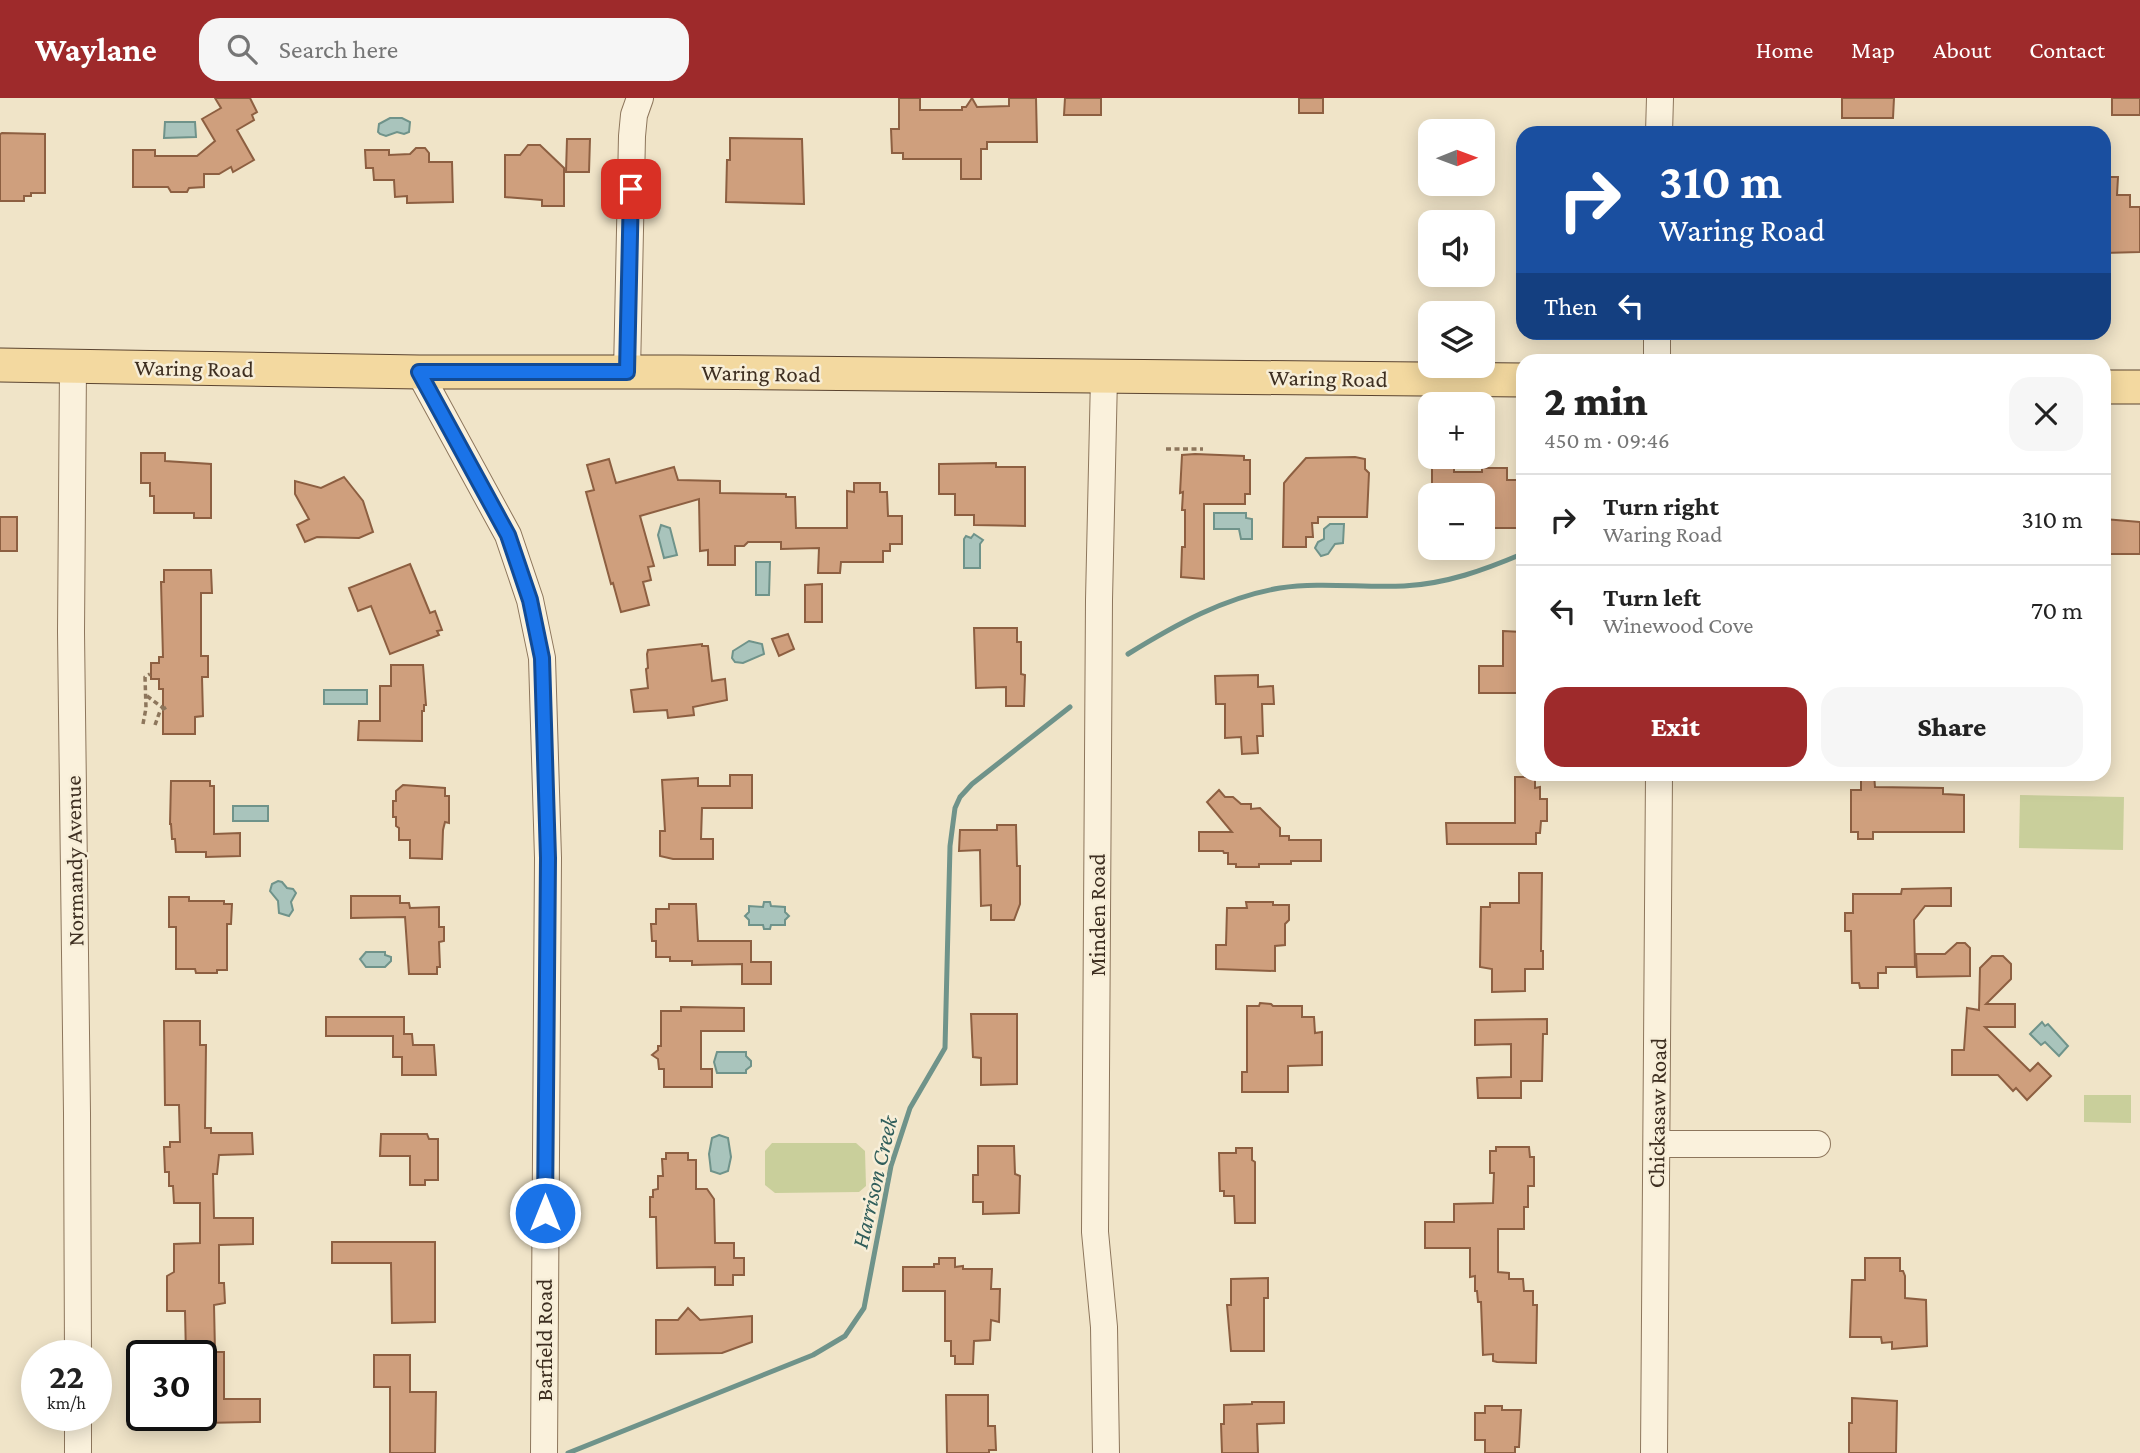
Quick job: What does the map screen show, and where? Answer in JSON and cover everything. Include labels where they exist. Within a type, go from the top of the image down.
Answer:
[{"type":"main road","name":"Waring Road","points":[[0,365],[419,372],[1516,380]]},
{"type":"main road","points":[[2111,387],[2140,387]]},
{"type":"street","points":[[627,372],[632,136],[634,115],[640,98]]},
{"type":"street","points":[[1659,126],[1660,98]]},
{"type":"street","name":"Normandy Avenue","points":[[74,366],[71,645],[78,1113],[78,1340]]},
{"type":"street","name":"Barfield Road","points":[[419,372],[508,535],[530,600],[542,658],[548,858],[544,1453]]},
{"type":"street","name":"Minden Road","points":[[1104,377],[1098,613],[1095,1231],[1104,1327],[1106,1453]]},
{"type":"street","name":"Chickasaw Road","points":[[1654,1453],[1659,781]]},
{"type":"street","points":[[1657,1144],[1817,1144]]},
{"type":"street","points":[[78,1431],[78,1453]]},
{"type":"path","points":[[1166,449],[1203,449]]},
{"type":"path","points":[[143,724],[145,677],[150,674]]},
{"type":"path","points":[[146,694],[163,708]]},
{"type":"path","points":[[155,725],[157,715],[169,706]]},
{"type":"green space","points":[[2020,795],[2124,797],[2123,850],[2019,848]]},
{"type":"green space","points":[[2084,1095],[2131,1095],[2131,1123],[2084,1122]]},
{"type":"green space","points":[[772,1143],[856,1143],[865,1151],[866,1186],[859,1192],[775,1193],[765,1185],[765,1151]]},
{"type":"water","points":[[390,118],[402,118],[410,122],[409,132],[386,136],[380,134],[379,124]]},
{"type":"water","points":[[165,122],[195,122],[196,137],[164,138]]},
{"type":"water","points":[[1214,513],[1246,513],[1246,518],[1252,519],[1252,539],[1241,539],[1239,529],[1214,529]]},
{"type":"water","points":[[1330,524],[1344,524],[1343,543],[1335,544],[1328,554],[1321,556],[1315,548],[1318,542],[1324,539],[1324,529]]},
{"type":"water","points":[[661,525],[670,528],[677,555],[664,558],[658,535]]},
{"type":"water","points":[[974,534],[983,540],[980,544],[980,568],[964,568],[964,539],[966,536],[971,538]]},
{"type":"water","points":[[756,562],[770,562],[769,595],[756,595]]},
{"type":"water","points":[[749,641],[762,644],[764,654],[743,663],[735,662],[732,658],[733,651]]},
{"type":"water","points":[[324,690],[367,690],[367,704],[324,704]]},
{"type":"water","points":[[233,806],[268,806],[268,821],[233,821]]},
{"type":"water","points":[[278,881],[296,893],[291,902],[293,910],[289,916],[279,913],[278,901],[270,891],[272,884]]},
{"type":"water","points":[[764,902],[770,902],[771,906],[785,907],[789,916],[785,925],[771,925],[770,929],[764,929],[763,925],[749,925],[745,916],[749,912],[749,906],[763,907]]},
{"type":"water","points":[[366,952],[385,952],[385,955],[391,957],[391,961],[385,967],[366,967],[360,959]]},
{"type":"water","points":[[2042,1022],[2045,1026],[2048,1024],[2068,1046],[2059,1056],[2045,1042],[2041,1045],[2030,1034]]},
{"type":"water","points":[[717,1052],[746,1052],[751,1066],[746,1073],[717,1073],[714,1062]]},
{"type":"water","points":[[719,1135],[728,1138],[731,1157],[728,1171],[720,1174],[711,1171],[709,1154],[712,1138]]},
{"type":"building","points":[[215,98],[250,98],[257,112],[252,115],[254,120],[237,130],[254,160],[233,172],[231,167],[219,174],[204,174],[204,187],[189,188],[187,192],[171,192],[168,187],[133,187],[133,150],[155,150],[155,156],[197,156],[215,141],[202,119],[221,108]]},
{"type":"building","points":[[899,98],[920,98],[920,110],[962,110],[972,98],[977,107],[1009,106],[1009,98],[1036,98],[1037,142],[987,142],[987,149],[981,149],[981,179],[961,179],[961,159],[903,159],[903,153],[892,153],[891,129],[899,129]]},
{"type":"building","points":[[1065,98],[1101,98],[1101,115],[1064,115]]},
{"type":"building","points":[[1299,98],[1323,98],[1323,113],[1299,113]]},
{"type":"building","points":[[1842,98],[1894,98],[1893,118],[1842,118]]},
{"type":"building","points":[[2112,98],[2140,98],[2140,115],[2112,115]]},
{"type":"building","points":[[2,133],[45,134],[45,193],[31,193],[31,196],[24,196],[24,201],[0,201]]},
{"type":"building","points":[[730,138],[802,139],[804,204],[726,202]]},
{"type":"building","points":[[567,139],[590,139],[589,172],[566,172]]},
{"type":"building","points":[[528,145],[540,145],[564,168],[564,206],[542,206],[542,200],[505,197],[505,155],[520,155]]},
{"type":"building","points":[[416,148],[425,148],[429,153],[429,162],[452,162],[453,202],[407,203],[407,196],[395,197],[394,180],[374,180],[373,168],[366,168],[365,150],[389,150],[389,155],[410,154]]},
{"type":"building","points":[[2111,177],[2118,177],[2117,195],[2130,195],[2130,207],[2140,207],[2140,252],[2111,253]]},
{"type":"building","points":[[141,453],[165,453],[165,461],[211,464],[211,518],[194,518],[194,513],[154,513],[154,496],[150,496],[150,483],[141,483]]},
{"type":"building","points":[[1182,455],[1244,456],[1244,460],[1250,460],[1250,494],[1245,494],[1245,504],[1204,504],[1204,579],[1181,577],[1182,547],[1185,547],[1185,510],[1182,510],[1183,492],[1180,493]]},
{"type":"building","points":[[1306,458],[1365,459],[1365,469],[1369,473],[1367,517],[1318,517],[1318,523],[1312,523],[1313,537],[1306,537],[1306,547],[1283,547],[1284,483]]},
{"type":"building","points":[[609,459],[616,483],[674,467],[678,480],[720,481],[720,493],[786,494],[786,497],[795,497],[796,528],[847,528],[847,491],[854,492],[854,483],[880,483],[880,492],[887,492],[888,516],[902,516],[902,544],[890,544],[890,551],[883,551],[883,562],[841,562],[840,573],[818,573],[819,548],[781,549],[781,542],[748,542],[744,546],[735,546],[735,565],[708,565],[708,550],[700,551],[699,499],[640,516],[654,566],[648,567],[651,580],[643,582],[649,605],[621,612],[586,492],[594,490],[587,465]]},
{"type":"building","points":[[996,463],[996,467],[1025,467],[1025,526],[974,525],[974,515],[955,515],[955,494],[939,494],[939,464]]},
{"type":"building","points":[[1507,468],[1507,480],[1516,480],[1516,528],[1495,528],[1495,483],[1432,483],[1432,469],[1482,472],[1482,469]]},
{"type":"building","points":[[344,477],[363,501],[373,532],[359,538],[317,537],[305,542],[297,525],[309,519],[295,494],[295,481],[321,488]]},
{"type":"building","points":[[0,517],[17,517],[17,551],[0,551]]},
{"type":"building","points":[[2111,520],[2140,522],[2140,554],[2111,554]]},
{"type":"building","points":[[410,564],[430,613],[435,611],[442,630],[437,631],[439,635],[390,654],[371,606],[358,611],[349,588]]},
{"type":"building","points":[[164,570],[211,570],[212,593],[201,593],[201,656],[208,656],[208,677],[202,677],[203,716],[195,717],[195,734],[163,734],[163,689],[159,689],[159,679],[151,679],[151,663],[159,663],[159,657],[163,657],[161,582],[164,582]]},
{"type":"building","points":[[822,584],[822,622],[805,622],[805,585]]},
{"type":"building","points":[[974,628],[1017,628],[1017,642],[1021,642],[1021,674],[1025,675],[1024,706],[1006,706],[1006,687],[976,688]]},
{"type":"building","points":[[1503,631],[1516,632],[1516,693],[1479,693],[1479,666],[1503,666]]},
{"type":"building","points":[[788,634],[794,649],[779,656],[772,639]]},
{"type":"building","points":[[702,644],[708,646],[712,681],[725,679],[727,700],[693,707],[694,715],[668,718],[667,710],[634,712],[631,690],[648,688],[648,650]]},
{"type":"building","points":[[391,665],[423,665],[426,705],[422,711],[422,741],[358,740],[359,721],[380,721],[380,686],[391,686]]},
{"type":"building","points":[[1258,675],[1258,687],[1273,686],[1274,704],[1262,704],[1263,736],[1257,736],[1258,753],[1242,754],[1241,737],[1225,738],[1225,704],[1216,704],[1215,676]]},
{"type":"building","points":[[730,775],[752,775],[752,808],[702,808],[701,839],[713,839],[713,859],[673,859],[660,856],[660,831],[665,831],[662,780],[698,778],[698,786],[730,786]]},
{"type":"building","points":[[1515,777],[1516,781],[1535,781],[1535,788],[1540,787],[1540,799],[1547,799],[1547,821],[1541,821],[1540,833],[1536,833],[1536,844],[1447,844],[1446,823],[1515,823]]},
{"type":"building","points":[[171,781],[210,781],[210,786],[214,786],[214,834],[240,833],[240,856],[206,857],[206,852],[176,852],[170,824]]},
{"type":"building","points":[[1861,781],[1875,781],[1875,787],[1943,788],[1943,794],[1964,795],[1964,832],[1873,832],[1873,839],[1858,839],[1858,832],[1851,832],[1851,790],[1861,790]]},
{"type":"building","points":[[403,785],[445,788],[445,796],[449,796],[449,823],[445,822],[443,830],[442,859],[410,858],[410,840],[399,840],[399,828],[396,826],[396,817],[393,817],[393,801],[396,801],[396,791]]},
{"type":"building","points":[[1219,790],[1225,797],[1233,797],[1241,804],[1251,804],[1251,809],[1260,808],[1280,828],[1280,836],[1289,836],[1289,840],[1321,840],[1321,861],[1291,861],[1291,864],[1236,867],[1236,864],[1228,864],[1228,853],[1199,851],[1199,832],[1232,832],[1207,802]]},
{"type":"building","points":[[997,825],[1016,825],[1020,904],[1014,920],[991,920],[991,905],[981,906],[980,850],[959,851],[960,830],[997,830]]},
{"type":"building","points":[[1519,873],[1542,873],[1543,969],[1525,969],[1525,991],[1492,992],[1492,969],[1480,967],[1481,907],[1490,907],[1490,903],[1519,903]]},
{"type":"building","points":[[1951,888],[1951,906],[1925,906],[1914,920],[1915,967],[1886,967],[1886,973],[1878,973],[1878,988],[1860,988],[1859,983],[1852,983],[1851,931],[1845,931],[1845,913],[1853,913],[1853,894],[1901,894],[1902,889]]},
{"type":"building","points":[[351,896],[400,896],[400,903],[409,903],[410,908],[439,907],[439,927],[444,927],[444,941],[439,942],[440,967],[437,967],[437,974],[409,974],[405,917],[351,918]]},
{"type":"building","points":[[169,897],[189,897],[189,901],[224,901],[224,904],[232,904],[231,924],[227,924],[227,970],[196,973],[195,969],[176,969],[176,927],[169,927]]},
{"type":"building","points":[[1246,902],[1289,905],[1285,945],[1275,946],[1275,971],[1216,969],[1216,945],[1226,945],[1227,908],[1247,908]]},
{"type":"building","points":[[669,904],[696,904],[698,941],[751,941],[751,962],[771,962],[771,984],[742,984],[742,964],[692,965],[692,961],[670,961],[670,957],[656,957],[656,941],[652,941],[651,924],[656,924],[656,909],[669,909]]},
{"type":"building","points":[[1957,943],[1965,943],[1970,948],[1970,976],[1917,977],[1916,954],[1945,954]]},
{"type":"building","points":[[1992,956],[2003,956],[2011,964],[2011,979],[1986,1004],[2015,1004],[2015,1027],[1985,1027],[2030,1071],[2038,1063],[2051,1076],[2027,1100],[2016,1088],[2013,1091],[1998,1075],[1952,1075],[1952,1050],[1964,1050],[1967,1008],[1979,1010],[1980,968]]},
{"type":"building","points":[[1260,1003],[1302,1006],[1302,1017],[1314,1017],[1315,1033],[1322,1032],[1322,1065],[1288,1066],[1288,1092],[1242,1092],[1242,1072],[1247,1072],[1247,1006],[1259,1006]]},
{"type":"building","points":[[681,1007],[744,1008],[744,1031],[701,1031],[701,1069],[712,1069],[712,1087],[664,1087],[664,1069],[659,1069],[658,1059],[652,1055],[658,1050],[658,1046],[661,1046],[661,1011],[681,1011]]},
{"type":"building","points":[[971,1014],[1017,1014],[1017,1084],[981,1085],[981,1058],[973,1057]]},
{"type":"building","points":[[326,1017],[404,1017],[404,1034],[412,1034],[413,1045],[434,1045],[436,1075],[402,1075],[402,1057],[393,1057],[393,1036],[326,1036]]},
{"type":"building","points":[[1547,1019],[1547,1034],[1543,1034],[1542,1081],[1521,1081],[1521,1098],[1478,1098],[1477,1078],[1511,1077],[1511,1044],[1475,1045],[1475,1020]]},
{"type":"building","points":[[164,1021],[200,1021],[200,1045],[206,1045],[205,1128],[211,1128],[211,1133],[252,1133],[253,1154],[219,1155],[217,1174],[213,1174],[214,1218],[253,1218],[253,1244],[219,1245],[219,1283],[224,1283],[225,1303],[214,1305],[215,1340],[186,1340],[185,1311],[167,1311],[167,1276],[174,1272],[174,1244],[200,1243],[200,1203],[174,1203],[173,1186],[169,1186],[169,1172],[165,1172],[164,1147],[170,1147],[170,1142],[180,1142],[179,1105],[165,1105]]},
{"type":"building","points":[[381,1134],[427,1134],[429,1139],[438,1139],[438,1180],[425,1180],[425,1185],[410,1185],[410,1156],[380,1156]]},
{"type":"building","points":[[978,1146],[1014,1146],[1015,1174],[1020,1176],[1019,1213],[983,1214],[983,1202],[973,1202],[973,1175],[978,1175]]},
{"type":"building","points":[[1496,1147],[1529,1147],[1530,1157],[1534,1157],[1534,1186],[1528,1186],[1524,1229],[1498,1229],[1498,1272],[1509,1273],[1509,1279],[1523,1279],[1524,1291],[1533,1291],[1533,1305],[1537,1305],[1536,1363],[1497,1362],[1493,1361],[1493,1354],[1483,1355],[1481,1302],[1478,1302],[1475,1291],[1475,1276],[1470,1277],[1470,1248],[1425,1248],[1425,1222],[1454,1222],[1454,1204],[1493,1203],[1494,1173],[1490,1173],[1490,1151],[1496,1151]]},
{"type":"building","points":[[1236,1148],[1252,1148],[1252,1160],[1255,1162],[1255,1223],[1235,1223],[1234,1196],[1224,1196],[1224,1191],[1220,1191],[1219,1153],[1236,1153]]},
{"type":"building","points":[[666,1153],[688,1153],[688,1160],[696,1160],[696,1189],[707,1189],[714,1199],[715,1243],[734,1243],[734,1258],[744,1258],[744,1275],[733,1275],[733,1285],[715,1285],[715,1267],[657,1268],[656,1217],[650,1217],[650,1197],[653,1197],[653,1190],[658,1189],[658,1176],[663,1176],[662,1159],[666,1159]]},
{"type":"building","points":[[332,1242],[435,1242],[435,1322],[392,1323],[391,1263],[332,1263]]},
{"type":"building","points":[[939,1258],[955,1258],[955,1267],[963,1266],[963,1269],[992,1269],[991,1289],[1000,1289],[999,1322],[991,1320],[990,1340],[974,1341],[973,1364],[955,1364],[955,1356],[951,1356],[951,1341],[945,1341],[945,1291],[903,1291],[903,1267],[934,1267],[934,1264],[939,1264]]},
{"type":"building","points":[[1865,1258],[1900,1258],[1900,1271],[1903,1271],[1905,1276],[1905,1298],[1926,1300],[1927,1346],[1892,1349],[1892,1342],[1882,1343],[1881,1337],[1850,1337],[1852,1280],[1865,1280]]},
{"type":"building","points":[[1268,1278],[1268,1298],[1264,1298],[1264,1351],[1231,1351],[1227,1305],[1231,1305],[1231,1279]]},
{"type":"building","points":[[688,1308],[700,1320],[752,1316],[752,1342],[722,1353],[656,1354],[656,1320],[678,1320]]},
{"type":"building","points":[[217,1352],[224,1352],[224,1399],[260,1399],[260,1422],[217,1423]]},
{"type":"building","points":[[374,1355],[410,1355],[410,1392],[436,1392],[435,1453],[390,1453],[390,1387],[374,1387]]},
{"type":"building","points":[[946,1395],[988,1395],[988,1426],[995,1426],[996,1450],[989,1450],[989,1453],[947,1453]]},
{"type":"building","points":[[1852,1398],[1897,1401],[1896,1453],[1849,1453]]},
{"type":"building","points":[[1284,1402],[1284,1423],[1257,1424],[1258,1453],[1222,1453],[1221,1424],[1224,1424],[1224,1405]]},
{"type":"building","points":[[1485,1406],[1521,1410],[1519,1447],[1515,1447],[1515,1453],[1485,1453],[1485,1440],[1475,1440],[1475,1413],[1485,1413]]},
{"type":"waterway","name":"Harrison Creek","points":[[1128,654],[1220,605],[1260,592],[1311,585],[1420,585],[1464,575],[1516,556]]},
{"type":"waterway","name":"Harrison Creek","points":[[568,1453],[813,1355],[845,1336],[864,1308],[891,1166],[910,1108],[945,1048],[950,846],[955,808],[960,797],[972,784],[1070,707]]},
{"type":"route","points":[[545,1213],[548,858],[542,658],[530,600],[508,535],[419,372],[627,372],[631,189]]}]
